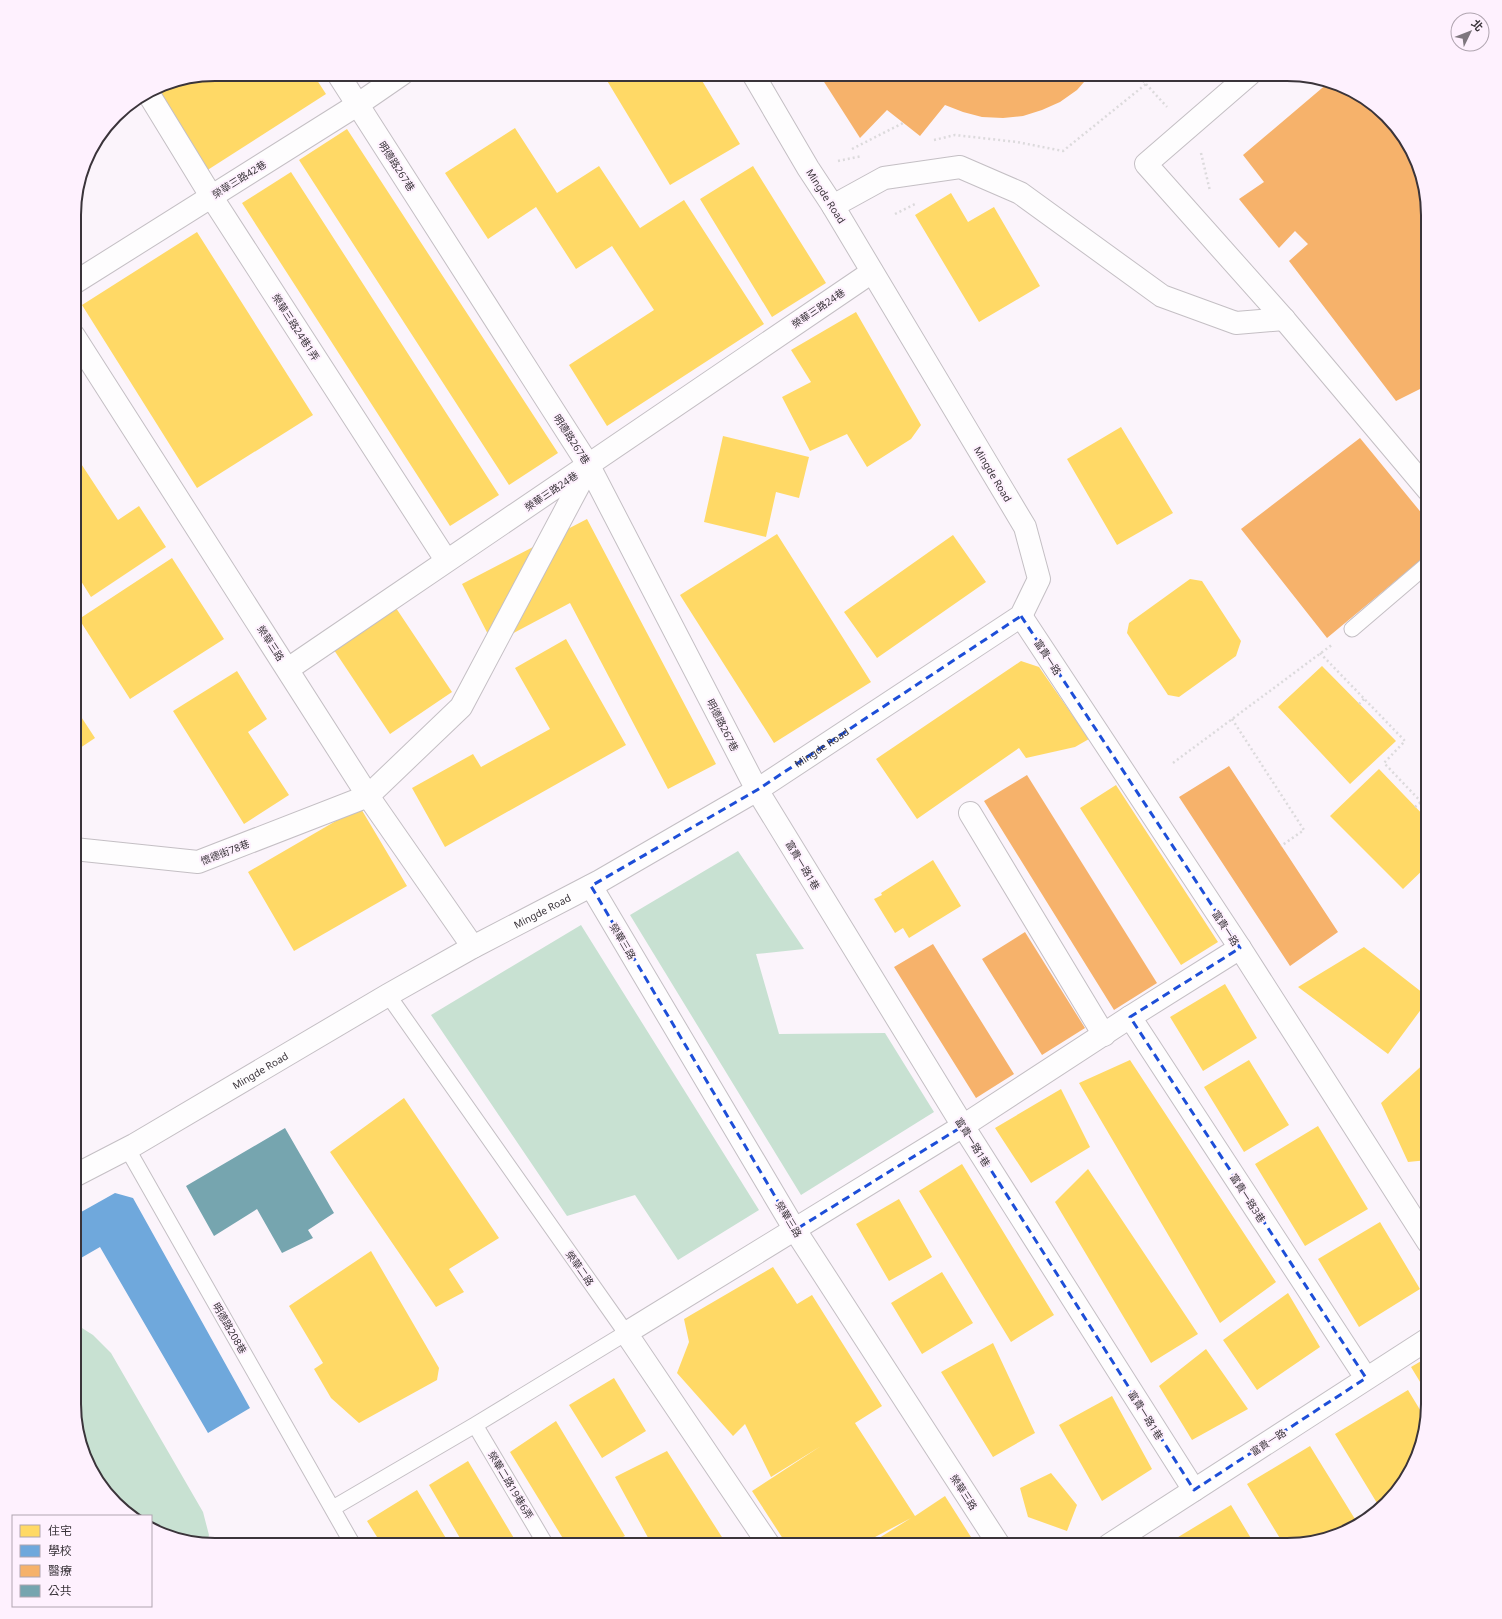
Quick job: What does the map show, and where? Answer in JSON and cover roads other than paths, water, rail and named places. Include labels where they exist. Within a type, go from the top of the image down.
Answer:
[{"type":"street","name":"明德路267巷","points":[[342,81],[589,466],[757,790]]},
{"type":"street","name":"榮華三路42巷","points":[[81,279],[357,105],[392,81]]},
{"type":"street","name":"Mingde Road","points":[[81,1172],[127,1148],[388,995],[473,947],[590,886],[757,790],[1021,616],[1039,579],[1025,527],[834,206],[808,168],[757,81]]},
{"type":"street","points":[[1242,81],[1146,164],[1284,319],[1421,482]]},
{"type":"street","name":"榮華三路24巷1弄","points":[[151,98],[211,196],[446,560]]},
{"type":"street","points":[[834,206],[884,178],[960,166],[1020,193],[1162,296],[1236,323],[1284,319]]},
{"type":"street","name":"榮華三路24巷","points":[[288,669],[446,560],[589,466],[872,272]]},
{"type":"street","name":"榮華三路","points":[[81,347],[368,796],[473,947]]},
{"type":"street","points":[[368,796],[461,707],[589,466]]},
{"type":"street","name":"富貴一路","points":[[1021,616],[1240,948],[1421,1231]]},
{"type":"street","name":"富貴一路1巷","points":[[757,790],[962,1126],[1194,1490]]},
{"type":"street","name":"懷德街78巷","points":[[81,850],[198,862],[368,796]]},
{"type":"street","points":[[970,813],[1104,1035]]},
{"type":"street","name":"榮華三路","points":[[590,886],[795,1230],[994,1538]]},
{"type":"street","points":[[626,1333],[962,1126],[1130,1017],[1240,948]]},
{"type":"street","name":"富貴一路3巷","points":[[1130,1017],[1366,1378]]},
{"type":"street","name":"榮華二路","points":[[626,1333],[763,1538]]},
{"type":"street","name":"富貴一路","points":[[1120,1538],[1421,1343]]},
{"type":"lane","points":[[1352,629],[1421,570]]},
{"type":"lane","name":"榮華二路","points":[[388,995],[626,1333]]},
{"type":"lane","name":"明德路208巷","points":[[127,1148],[349,1538]]},
{"type":"lane","points":[[332,1508],[475,1425],[626,1333]]},
{"type":"lane","name":"榮華二路19巷6弄","points":[[475,1425],[542,1538]]}]
